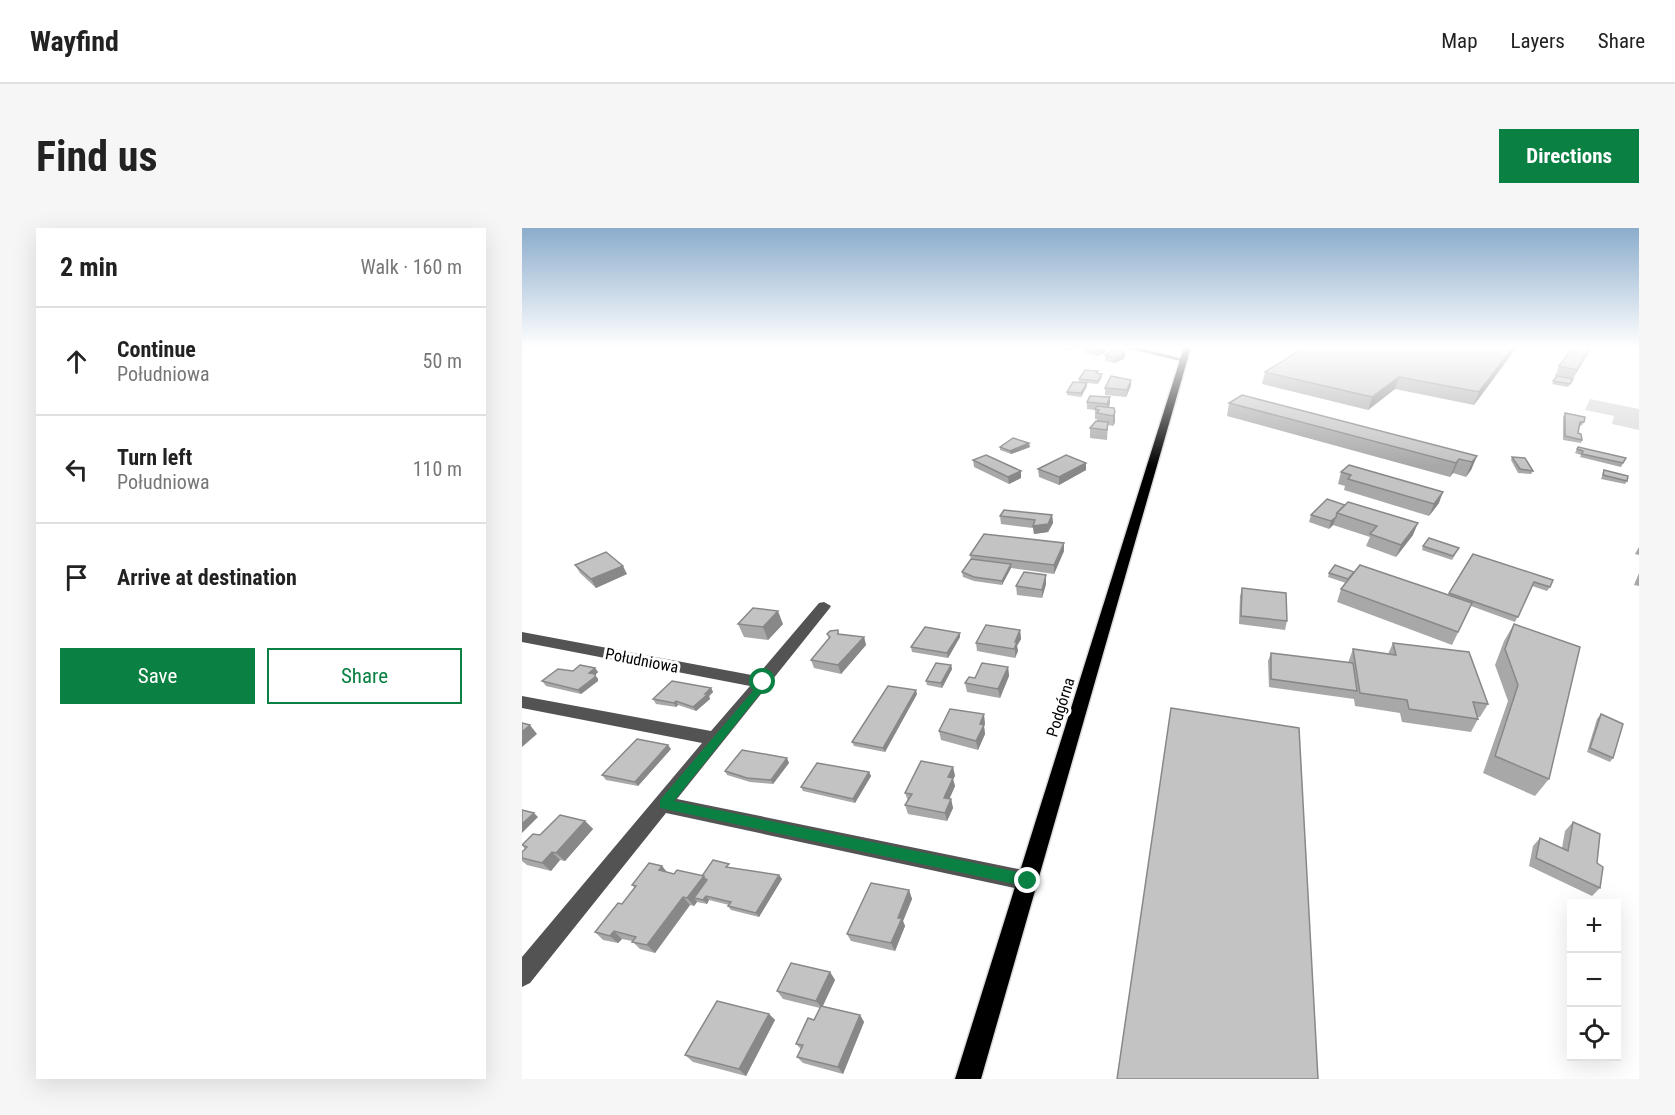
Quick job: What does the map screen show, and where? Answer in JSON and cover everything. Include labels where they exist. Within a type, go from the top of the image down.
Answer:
[{"type":"main road","name":"Podgórna","points":[[968,1079],[1176,387]]},
{"type":"street","points":[[522,975],[824,606]]},
{"type":"street","name":"Południowa","points":[[522,637],[763,682]]},
{"type":"street","points":[[522,702],[717,739]]},
{"type":"street","points":[[664,804],[1028,881]]},
{"type":"shaded area","points":[[1590,399],[1639,409],[1639,430],[1612,424],[1614,416],[1585,410]]},
{"type":"building","points":[[1070,387],[1085,387],[1081,393],[1067,392]]},
{"type":"building","points":[[1106,387],[1128,387],[1127,390]]},
{"type":"building","points":[[1328,387],[1386,387],[1372,397]]},
{"type":"building","points":[[1451,387],[1483,387],[1479,392]]},
{"type":"building","points":[[1242,395],[1477,456],[1472,462],[1459,459],[1456,463],[1229,403]]},
{"type":"building","points":[[1090,396],[1110,397],[1107,404],[1087,402]]},
{"type":"building","points":[[1097,406],[1114,408],[1115,412],[1113,416],[1097,413],[1099,410],[1095,409]]},
{"type":"building","points":[[1565,413],[1585,417],[1584,422],[1580,422],[1578,433],[1581,434],[1582,440],[1565,436]]},
{"type":"building","points":[[1096,421],[1108,422],[1107,430],[1090,428]]},
{"type":"building","points":[[1013,438],[1029,443],[1010,451],[1000,447]]},
{"type":"building","points":[[1578,447],[1626,458],[1623,463],[1582,454],[1583,451],[1577,449]]},
{"type":"building","points":[[986,455],[1021,471],[1008,477],[973,460]]},
{"type":"building","points":[[1066,455],[1086,463],[1059,477],[1038,469]]},
{"type":"building","points":[[1512,457],[1525,458],[1533,471],[1520,469]]},
{"type":"building","points":[[1349,465],[1443,492],[1434,504],[1348,479],[1351,475],[1341,472]]},
{"type":"building","points":[[1604,470],[1628,476],[1627,481],[1603,475]]},
{"type":"building","points":[[1327,499],[1345,505],[1336,517],[1331,521],[1311,515]]},
{"type":"building","points":[[1348,502],[1418,523],[1401,545],[1370,534],[1377,526],[1337,513]]},
{"type":"building","points":[[1004,510],[1052,515],[1048,524],[1033,526],[1035,520],[1000,516]]},
{"type":"building","points":[[984,534],[1064,543],[1054,565],[970,555]]},
{"type":"building","points":[[1429,538],[1459,548],[1453,556],[1423,546]]},
{"type":"building","points":[[606,552],[623,566],[591,579],[575,565]]},
{"type":"building","points":[[1473,554],[1553,580],[1550,587],[1534,582],[1518,617],[1449,593]]},
{"type":"building","points":[[971,559],[1011,564],[1002,581],[974,577],[962,572]]},
{"type":"building","points":[[1335,565],[1354,572],[1348,579],[1329,573]]},
{"type":"building","points":[[1360,565],[1472,603],[1458,632],[1341,589]]},
{"type":"building","points":[[1024,572],[1046,575],[1042,590],[1016,586]]},
{"type":"building","points":[[1242,588],[1286,593],[1287,621],[1241,616]]},
{"type":"building","points":[[753,608],[778,611],[763,627],[738,624]]},
{"type":"building","points":[[1514,624],[1580,647],[1549,779],[1495,756],[1518,685],[1505,649]]},
{"type":"building","points":[[986,625],[1020,630],[1014,649],[976,643]]},
{"type":"building","points":[[925,627],[960,633],[947,653],[911,647]]},
{"type":"building","points":[[838,630],[838,634],[864,637],[838,665],[811,660],[830,637],[827,634]]},
{"type":"building","points":[[1393,643],[1469,652],[1488,704],[1473,702],[1478,719],[1409,709],[1407,700],[1360,693],[1353,649],[1396,655]]},
{"type":"building","points":[[1271,653],[1353,663],[1357,691],[1271,679]]},
{"type":"building","points":[[936,663],[951,665],[941,683],[926,681]]},
{"type":"building","points":[[982,663],[1008,667],[998,689],[965,683],[969,677],[975,678]]},
{"type":"building","points":[[580,665],[595,668],[589,673],[595,674],[595,677],[578,690],[542,681],[558,669],[573,671]]},
{"type":"building","points":[[672,681],[711,688],[705,694],[708,694],[693,707],[676,701],[674,703],[653,699]]},
{"type":"building","points":[[888,686],[916,690],[883,748],[852,742]]},
{"type":"building","points":[[1171,708],[1299,728],[1318,1079],[1117,1079]]},
{"type":"building","points":[[950,709],[984,714],[980,724],[984,725],[976,741],[939,731]]},
{"type":"building","points":[[1601,714],[1623,724],[1613,758],[1590,748]]},
{"type":"building","points":[[522,723],[530,725],[522,732]]},
{"type":"building","points":[[637,739],[668,745],[635,782],[602,775]]},
{"type":"building","points":[[742,750],[787,758],[771,780],[747,778],[725,771]]},
{"type":"building","points":[[921,761],[953,767],[948,777],[953,778],[944,798],[951,799],[945,813],[905,805],[912,794],[905,793]]},
{"type":"building","points":[[817,763],[869,772],[853,799],[801,787]]},
{"type":"building","points":[[522,810],[534,813],[522,824]]},
{"type":"building","points":[[560,815],[585,821],[556,853],[552,852],[542,863],[522,858],[522,852],[527,847],[522,845],[533,834],[540,835]]},
{"type":"building","points":[[1573,822],[1600,834],[1597,863],[1603,867],[1600,888],[1536,858],[1540,838],[1568,851]]},
{"type":"building","points":[[713,860],[729,864],[726,867],[779,875],[756,913],[728,906],[731,902],[706,896],[703,900],[694,898],[707,880],[702,876]]},
{"type":"building","points":[[649,863],[662,866],[659,870],[674,874],[677,870],[704,876],[687,898],[683,897],[647,945],[632,942],[636,937],[614,931],[610,936],[595,932],[618,903],[622,904],[636,886],[632,885]]},
{"type":"building","points":[[871,883],[909,890],[898,918],[902,918],[891,943],[847,934]]},
{"type":"building","points":[[791,963],[830,972],[816,1001],[777,991]]},
{"type":"building","points":[[717,1001],[769,1014],[739,1069],[685,1055]]},
{"type":"building","points":[[821,1006],[860,1015],[838,1067],[797,1057],[803,1045],[796,1044],[808,1018],[814,1020]]},
{"type":"route","points":[[763,682],[664,804],[1028,881]]}]
